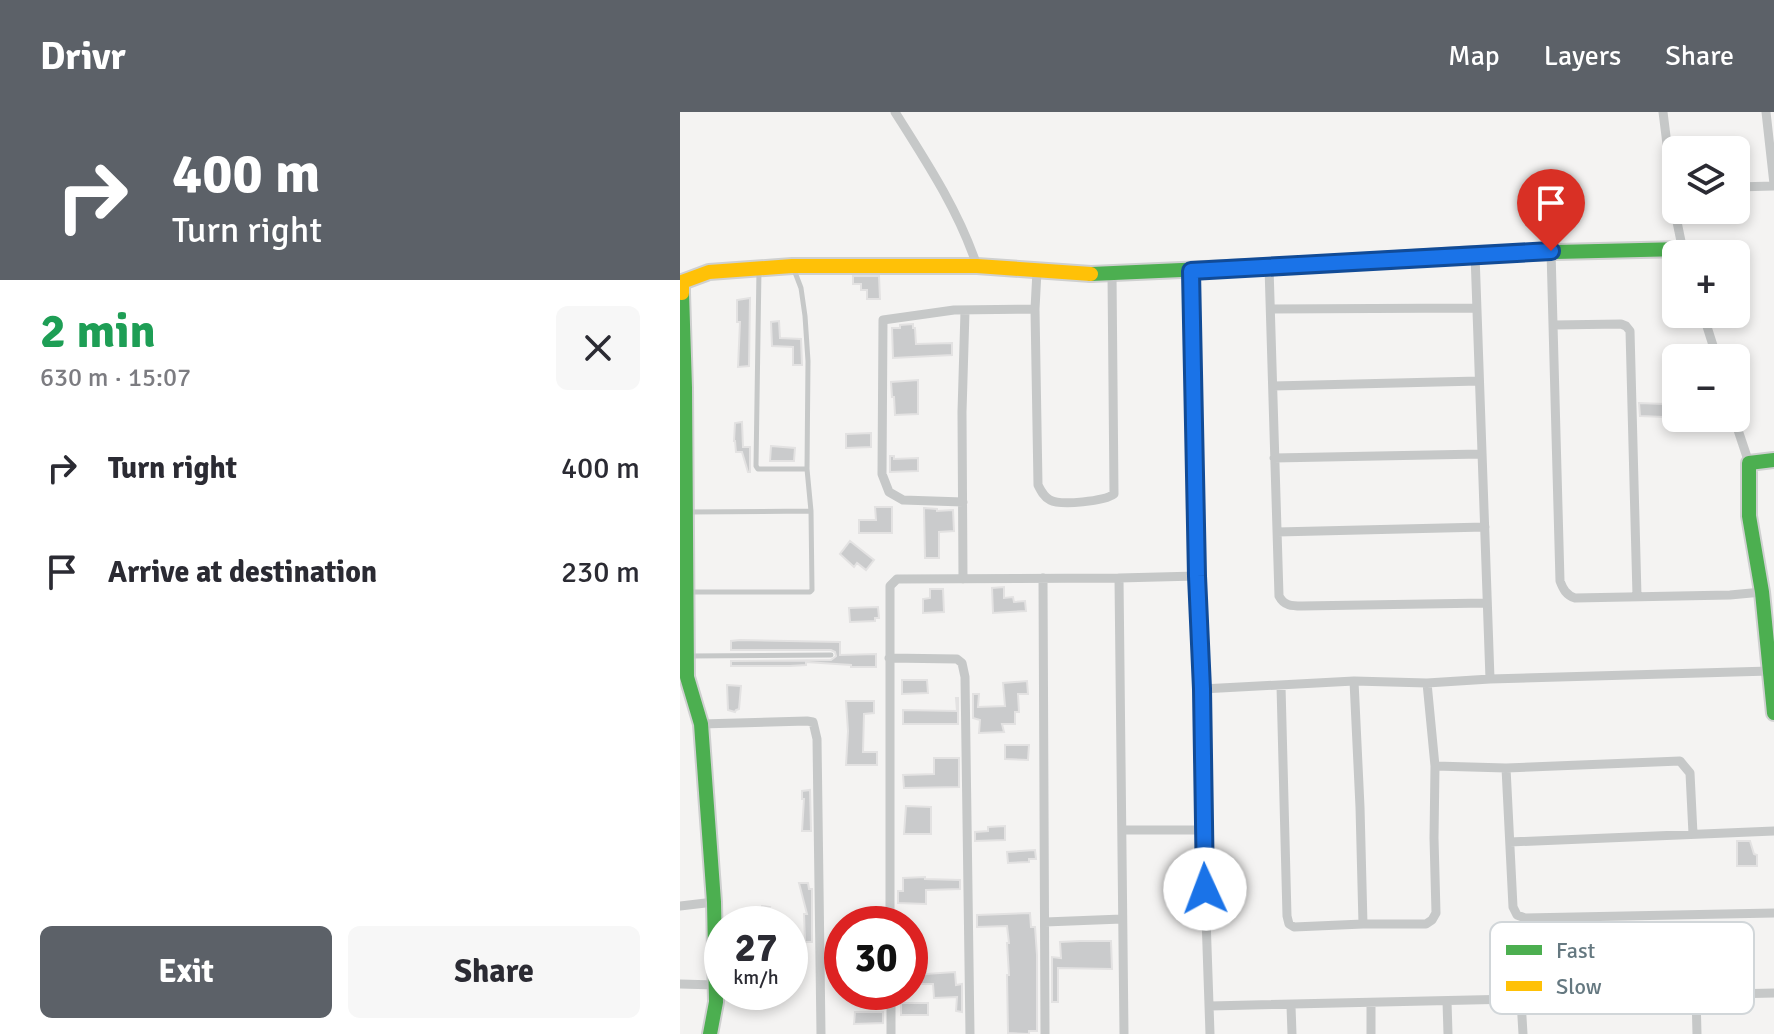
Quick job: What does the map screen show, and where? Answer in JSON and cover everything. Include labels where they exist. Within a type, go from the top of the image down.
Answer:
[{"type":"street","points":[[895,112],[949,202],[977,266]]},
{"type":"street","points":[[1663,112],[1666,136]]},
{"type":"street","points":[[1750,186],[1774,185],[1766,112]]},
{"type":"street","points":[[1551,251],[1560,581],[1568,596],[1762,592]]},
{"type":"street","points":[[714,906],[701,724],[684,677],[687,656],[686,512],[681,281],[709,272],[792,266],[977,266],[1112,274],[1475,254],[1662,251]]},
{"type":"street","points":[[1475,254],[1490,679]]},
{"type":"street","points":[[1269,267],[1279,596],[1285,604],[1302,606],[1486,603]]},
{"type":"street","points":[[1037,271],[1038,485],[1045,497],[1057,503],[1108,498],[1114,494],[1112,274]]},
{"type":"street","points":[[1191,271],[1210,1034]]},
{"type":"street","points":[[1271,309],[1476,308]]},
{"type":"street","points":[[963,502],[903,500],[889,492],[882,474],[883,320],[954,310],[1035,309]]},
{"type":"street","points":[[963,579],[965,311]]},
{"type":"street","points":[[1554,325],[1621,324],[1630,331],[1637,596]]},
{"type":"street","points":[[1273,386],[1479,381]]},
{"type":"street","points":[[1739,432],[1749,463],[1749,516],[1762,592],[1774,713]]},
{"type":"street","points":[[1274,458],[1481,454]]},
{"type":"street","points":[[1749,463],[1774,460]]},
{"type":"street","points":[[1277,532],[1485,527]]},
{"type":"street","points":[[890,906],[890,586],[897,579],[1197,576]]},
{"type":"street","points":[[1043,578],[1045,1034]]},
{"type":"street","points":[[1119,578],[1124,1034]]},
{"type":"street","points":[[889,658],[957,659],[962,663],[969,819],[970,1034]]},
{"type":"street","points":[[1202,689],[1354,681],[1427,683],[1770,671]]},
{"type":"street","points":[[1354,681],[1363,924]]},
{"type":"street","points":[[1281,686],[1288,920],[1294,927],[1426,924],[1436,913],[1435,766],[1427,683]]},
{"type":"street","points":[[701,724],[807,721],[815,725],[821,1034]]},
{"type":"street","points":[[1435,766],[1506,768],[1680,761],[1690,773],[1693,834]]},
{"type":"street","points":[[1506,768],[1513,907],[1517,915],[1525,918],[1774,913]]},
{"type":"street","points":[[1123,830],[1203,830]]},
{"type":"street","points":[[1510,842],[1774,831]]},
{"type":"street","points":[[680,906],[714,902]]},
{"type":"street","points":[[1045,922],[1122,919]]},
{"type":"street","points":[[680,984],[704,985]]},
{"type":"street","points":[[1754,994],[1774,993]]},
{"type":"street","points":[[1210,1006],[1490,1000]]},
{"type":"street","points":[[1447,1001],[1448,1034]]},
{"type":"street","points":[[1371,1003],[1371,1034]]},
{"type":"street","points":[[1291,1006],[1292,1034]]},
{"type":"street","points":[[710,1034],[714,1010]]},
{"type":"street","points":[[891,1010],[891,1034]]},
{"type":"street","points":[[1522,1014],[1523,1034]]},
{"type":"street","points":[[1696,1014],[1697,1034]]},
{"type":"lane","points":[[686,592],[811,591],[805,316],[801,288],[792,266]]},
{"type":"lane","points":[[759,268],[756,466],[758,469],[807,469]]},
{"type":"lane","points":[[686,512],[811,511]]},
{"type":"lane","points":[[687,656],[831,655]]},
{"type":"building","points":[[853,276],[879,276],[880,299],[867,299],[867,290],[861,290],[861,284],[853,284]]},
{"type":"building","points":[[750,298],[749,366],[738,367],[740,322],[737,322],[737,300]]},
{"type":"building","points":[[779,321],[780,338],[801,339],[802,365],[793,365],[793,347],[772,346],[771,322]]},
{"type":"building","points":[[913,324],[916,344],[952,343],[952,355],[893,358],[892,328]]},
{"type":"building","points":[[918,380],[918,414],[895,415],[891,382]]},
{"type":"building","points":[[1639,403],[1662,404],[1662,417],[1640,416]]},
{"type":"building","points":[[742,422],[743,447],[750,447],[750,472],[742,452],[736,452],[734,441],[735,423]]},
{"type":"building","points":[[871,433],[871,447],[846,448],[846,434]]},
{"type":"building","points":[[771,446],[795,448],[794,461],[770,461]]},
{"type":"building","points":[[890,456],[894,459],[918,458],[918,471],[890,472]]},
{"type":"building","points":[[875,507],[892,507],[892,533],[859,533],[859,520],[876,520]]},
{"type":"building","points":[[924,508],[953,510],[954,531],[939,532],[939,558],[925,558]]},
{"type":"building","points":[[850,541],[874,560],[866,570],[857,563],[854,567],[840,554]]},
{"type":"building","points":[[1004,587],[1004,598],[1013,597],[1014,602],[1025,601],[1026,611],[993,613],[992,588]]},
{"type":"building","points":[[930,589],[943,589],[944,612],[923,613],[923,599],[930,598]]},
{"type":"building","points":[[878,607],[879,618],[875,621],[850,622],[849,608]]},
{"type":"building","points":[[731,641],[840,642],[840,655],[876,654],[876,667],[806,662],[806,665],[790,666],[731,666],[731,661],[831,660],[836,656],[831,650],[731,650]]},
{"type":"building","points":[[902,680],[927,680],[928,693],[902,694]]},
{"type":"building","points":[[1027,681],[1028,694],[1018,694],[1019,712],[1015,712],[1015,724],[1002,724],[1004,732],[979,733],[980,720],[973,718],[973,694],[979,694],[978,707],[1005,706],[1003,683]]},
{"type":"building","points":[[727,685],[741,686],[739,709],[735,712],[728,710]]},
{"type":"building","points":[[958,698],[958,724],[903,724],[903,710],[957,711]]},
{"type":"building","points":[[846,701],[874,701],[874,713],[864,714],[863,752],[877,752],[877,765],[846,765]]},
{"type":"building","points":[[1005,745],[1029,745],[1028,760],[1005,759]]},
{"type":"building","points":[[934,758],[959,758],[959,787],[904,788],[903,775],[934,774]]},
{"type":"building","points":[[810,790],[811,831],[802,831],[802,791]]},
{"type":"building","points":[[906,806],[931,807],[931,834],[904,834]]},
{"type":"building","points":[[1005,826],[1005,840],[975,841],[975,832]]},
{"type":"building","points":[[1737,841],[1750,841],[1757,855],[1757,866],[1737,866]]},
{"type":"building","points":[[1035,850],[1036,859],[1008,863],[1007,852]]},
{"type":"building","points":[[903,878],[960,880],[960,889],[926,890],[926,904],[898,903],[898,891],[903,891]]},
{"type":"building","points":[[799,883],[808,883],[809,889],[812,889],[812,942],[808,942],[808,906],[805,906]]},
{"type":"building","points":[[1030,913],[1031,927],[1035,927],[1037,955],[1037,1031],[1029,1031],[1029,1034],[1008,1033],[1007,926],[977,927],[977,915]]},
{"type":"building","points":[[1111,941],[1112,969],[1058,968],[1058,1002],[1052,1002],[1052,957],[1061,958],[1060,942]]},
{"type":"building","points":[[955,972],[956,985],[962,984],[962,1012],[956,1011],[957,997],[934,998],[933,984],[928,984],[928,974]]},
{"type":"building","points":[[901,1010],[928,1010],[928,1015],[901,1015]]},
{"type":"building","points":[[855,1012],[883,1012],[883,1023],[854,1024]]},
{"type":"traffic: fast","points":[[1091,274],[1475,254],[1662,250]]},
{"type":"traffic: fast","points":[[682,293],[687,677],[701,724],[714,902],[716,1002],[710,1034]]},
{"type":"traffic: fast","points":[[1774,460],[1749,463],[1749,516],[1762,592],[1774,713]]},
{"type":"traffic: slow","points":[[682,293],[682,282],[709,272],[792,266],[977,266],[1091,274]]},
{"type":"route","points":[[1205,889],[1191,271],[1551,251]]}]
